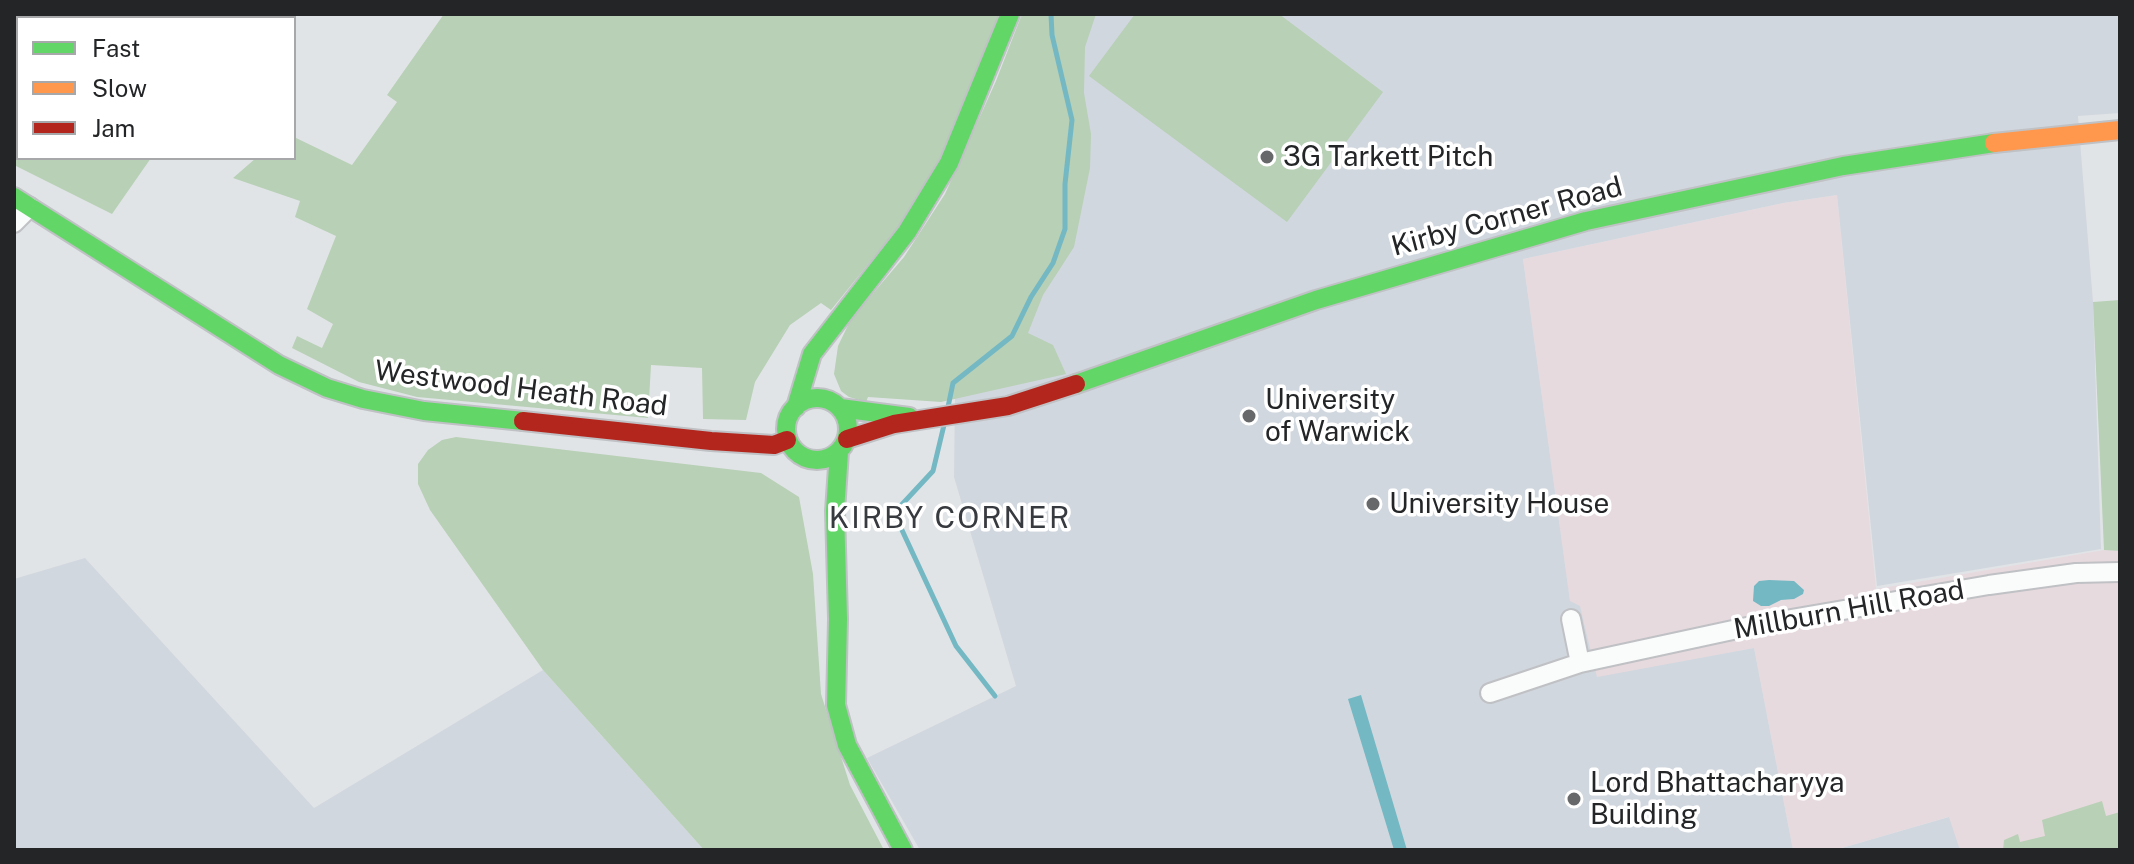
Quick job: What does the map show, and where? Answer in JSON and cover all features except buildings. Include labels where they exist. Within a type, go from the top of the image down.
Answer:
[{"type":"street","points":[[843,445],[821,461],[800,456],[787,440],[787,419],[796,407],[805,371],[822,340],[876,274],[929,198],[967,124],[1010,14]]},
{"type":"street","name":"Kirby Corner Road","points":[[843,445],[894,424],[1008,406],[1316,300],[1586,221],[1843,166],[2030,138],[2120,130]]},
{"type":"street","points":[[14,223],[22,202]]},
{"type":"street","name":"Westwood Heath Road","points":[[22,202],[279,365],[327,388],[424,411],[711,441],[774,445],[787,440]]},
{"type":"street","points":[[822,340],[818,374],[821,387],[848,428],[835,511],[838,619],[836,705],[847,745],[903,850]]},
{"type":"street","points":[[796,407],[812,398],[835,405]]},
{"type":"street","name":"Kirby Corner Road","points":[[835,405],[926,418]]},
{"type":"street","points":[[810,460],[835,511]]},
{"type":"street","name":"Millburn Hill Road","points":[[1490,693],[1580,663],[1702,637],[1989,585],[2076,573],[2120,572]]},
{"type":"street","points":[[1571,619],[1580,663]]},
{"type":"shaded area","name":"University of Warwick","points":[[1091,14],[2120,14],[2120,113],[2078,116],[2093,302],[2101,549],[1877,586],[1837,195],[1783,203],[1523,259],[1570,601],[1580,606],[1597,677],[1754,648],[1793,850],[920,850],[867,758],[1016,686],[954,477],[955,395],[1076,74]]},
{"type":"shaded area","points":[[1837,195],[1876,589],[2104,550],[2120,551],[2120,850],[1960,850],[1948,817],[1835,850],[1793,850],[1754,648],[1597,678],[1580,607],[1570,602],[1523,259],[1783,203]]},
{"type":"shaded area","points":[[85,558],[314,808],[543,670],[704,850],[14,850],[14,579]]},
{"type":"shaded area","points":[[1949,817],[1960,850],[1835,850]]},
{"type":"green space","points":[[14,14],[250,14],[16,16],[16,160],[150,160],[112,214],[14,165]]},
{"type":"green space","points":[[444,14],[1002,14],[969,100],[914,208],[831,310],[821,303],[790,325],[755,382],[746,420],[703,419],[702,368],[651,365],[648,418],[417,397],[359,382],[292,348],[297,336],[322,348],[333,324],[307,309],[336,236],[295,217],[300,201],[233,178],[254,160],[296,160],[296,138],[352,165],[397,102],[387,95]]},
{"type":"green space","points":[[1022,14],[1096,14],[1085,47],[1084,93],[1091,134],[1090,168],[1074,247],[1043,295],[1028,333],[1053,345],[1066,374],[941,402],[868,397],[866,402],[849,397],[841,391],[834,374],[838,346],[851,319],[904,257],[945,194],[996,81]]},
{"type":"green space","name":"3G Tarkett Pitch","points":[[1135,14],[1279,14],[1383,92],[1287,222],[1089,76]]},
{"type":"green space","points":[[2120,300],[2120,551],[2104,550],[2093,302]]},
{"type":"green space","points":[[456,437],[761,473],[799,497],[813,574],[821,694],[850,785],[884,850],[704,850],[543,670],[430,510],[418,484],[418,464],[428,450],[442,440]]},
{"type":"green space","points":[[2102,801],[2106,816],[2120,812],[2120,850],[2003,850],[2004,840],[2018,834],[2020,842],[2045,836],[2042,820]]},
{"type":"water","points":[[1759,581],[1794,581],[1804,590],[1803,594],[1761,606],[1753,601],[1754,586]]},
{"type":"water","points":[[1361,695],[1407,850],[1394,850],[1348,699]]},
{"type":"waterway","points":[[948,407],[953,383],[1012,336],[1031,297],[1053,263],[1065,229],[1065,184],[1072,120],[1052,35],[1051,14]]},
{"type":"waterway","points":[[944,425],[933,471],[894,513],[956,646],[995,696]]},
{"type":"traffic: fast","points":[[796,407],[812,354],[907,232],[949,163],[1010,14]]},
{"type":"traffic: fast","points":[[1076,384],[1316,300],[1586,221],[1843,166],[1994,143]]},
{"type":"traffic: fast","points":[[14,197],[279,365],[327,388],[424,411],[523,421]]},
{"type":"traffic: fast","points":[[817,398],[829,400],[839,407],[846,417],[848,429],[846,441],[839,451],[829,458],[817,460],[805,458],[795,451],[788,441],[786,429],[788,417],[795,407],[805,400],[817,398]]},
{"type":"traffic: fast","points":[[840,408],[909,417]]},
{"type":"traffic: fast","points":[[839,452],[835,511],[838,619],[836,705],[847,745],[903,850]]},
{"type":"traffic: slow","points":[[1994,143],[2120,130]]},
{"type":"traffic: jam","points":[[847,439],[894,424],[1008,406],[1076,384]]},
{"type":"traffic: jam","points":[[523,421],[711,441],[774,445],[787,440]]},
{"type":"place","name":"3G Tarkett Pitch","points":[[1267,157]]},
{"type":"place","name":"University of Warwick","points":[[1249,416]]},
{"type":"place","name":"University House","points":[[1373,504]]},
{"type":"place","name":"Lord Bhattacharyya Building","points":[[1574,799]]},
{"type":"district","name":"KIRBY CORNER","points":[[950,519]]}]
